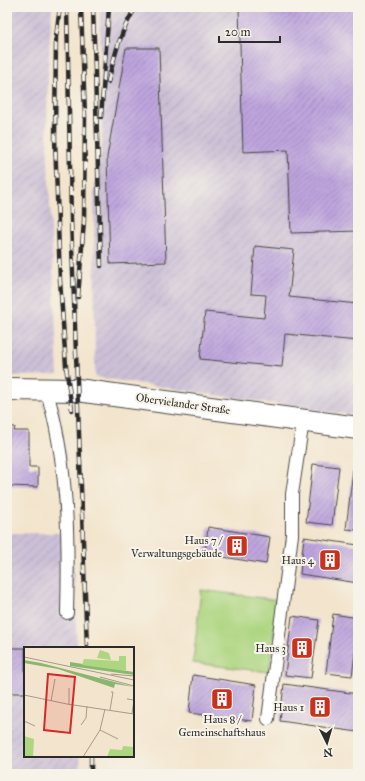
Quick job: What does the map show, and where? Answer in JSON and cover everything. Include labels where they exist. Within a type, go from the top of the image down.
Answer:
[{"type":"street","name":"Obervielander Straße","points":[[7,388],[77,390],[358,428]]},
{"type":"lane","points":[[46,389],[54,415],[60,450],[65,496],[68,529],[67,613]]},
{"type":"lane","points":[[268,719],[292,535],[292,494],[303,420]]},
{"type":"shaded area","points":[[7,7],[52,7],[48,67],[47,141],[58,375],[9,376],[9,241],[7,241]]},
{"type":"shaded area","points":[[100,7],[358,7],[358,416],[95,377],[94,190],[102,145]]},
{"type":"shaded area","points":[[41,404],[59,405],[70,488],[77,647],[24,647],[24,757],[80,757],[81,774],[7,774],[7,533],[62,533],[61,490],[50,413]]},
{"type":"green space","points":[[201,590],[278,600],[269,672],[193,663]]},
{"type":"building","points":[[239,7],[358,7],[358,231],[291,233],[288,150],[243,152]]},
{"type":"building","points":[[126,48],[159,48],[166,262],[110,264],[107,157]]},
{"type":"building","points":[[255,246],[294,250],[289,297],[358,304],[358,341],[285,334],[282,367],[200,359],[205,312],[264,318],[266,295],[251,294]]},
{"type":"building","points":[[7,427],[15,427],[14,431],[29,431],[29,467],[38,467],[38,487],[7,486]]},
{"type":"building","points":[[313,464],[339,467],[332,525],[306,522]]},
{"type":"building","points":[[353,470],[358,471],[358,530],[346,529]]},
{"type":"building","name":"Haus 7 / Verwaltungsgebäude","points":[[208,527],[270,537],[266,564],[205,554]]},
{"type":"building","name":"Haus 4","points":[[304,537],[358,545],[358,583],[300,574]]},
{"type":"building","points":[[333,614],[358,618],[358,630],[352,676],[326,673]]},
{"type":"building","name":"Haus 3","points":[[292,616],[319,620],[311,678],[285,675]]},
{"type":"building","points":[[7,648],[24,648],[24,693],[7,693]]},
{"type":"building","name":"Haus 8 / Gemeinschaftshaus","points":[[193,675],[256,685],[252,721],[189,713]]},
{"type":"building","name":"Haus 1","points":[[284,684],[358,694],[358,732],[280,721]]},
{"type":"railway","points":[[60,7],[56,37],[55,138],[60,280],[66,366],[72,410]]},
{"type":"railway","points":[[67,7],[71,219],[87,647]]},
{"type":"railway","points":[[78,297],[84,221],[85,116],[81,7]]},
{"type":"railway","points":[[93,7],[101,266]]},
{"type":"railway","points":[[101,117],[109,7]]},
{"type":"railway","points":[[108,82],[122,34],[136,7]]},
{"type":"railway","points":[[91,757],[91,774]]},
{"type":"place","name":"Haus 7 / Verwaltungsgebäude","points":[[237,546]]},
{"type":"place","name":"Haus 4","points":[[330,560]]},
{"type":"place","name":"Haus 3","points":[[302,648]]},
{"type":"place","name":"Haus 8 / Gemeinschaftshaus","points":[[222,699]]},
{"type":"place","name":"Haus 1","points":[[320,707]]}]
